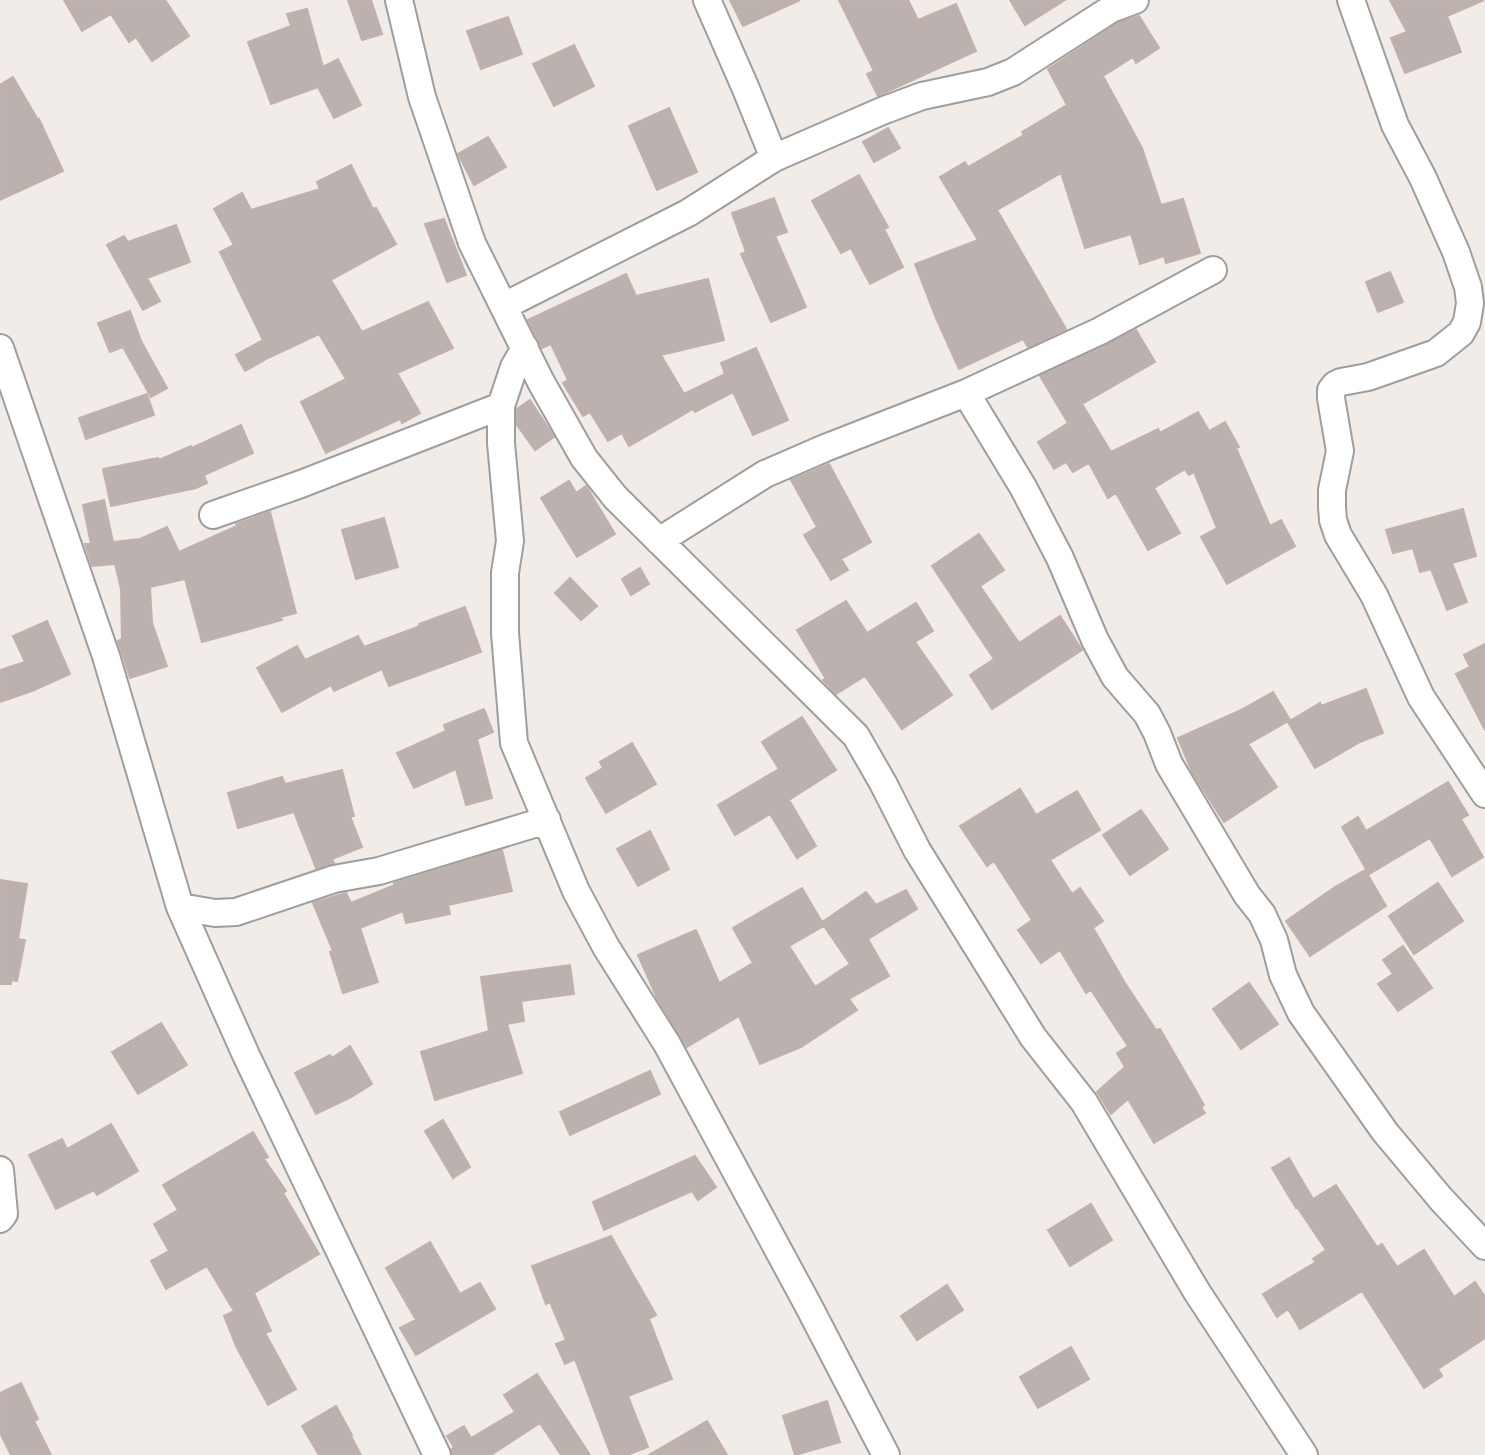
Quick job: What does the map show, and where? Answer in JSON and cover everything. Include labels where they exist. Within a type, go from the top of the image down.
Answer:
[{"type":"street","points":[[399,0],[422,97],[472,243],[541,382],[584,458],[615,497],[856,736],[917,850],[1033,1037],[1084,1102],[1197,1292],[1304,1455]]},
{"type":"street","points":[[707,0],[774,158]]},
{"type":"street","points":[[504,306],[688,213],[774,158],[922,96],[988,82],[1013,72],[1111,9],[1135,0]]},
{"type":"street","points":[[1351,0],[1401,139],[1423,178],[1456,252],[1470,303],[1467,322],[1461,333],[1436,353],[1368,377],[1341,382],[1331,390],[1340,451],[1332,490],[1333,520],[1338,535],[1374,595],[1421,697],[1485,794]]},
{"type":"street","points":[[659,541],[765,474],[966,393],[1100,331],[1213,270]]},
{"type":"street","points":[[0,348],[106,656],[180,907],[246,1055],[437,1455]]},
{"type":"street","points":[[525,348],[514,367],[501,406],[501,443],[510,541],[505,573],[505,633],[514,743],[576,891],[667,1044],[886,1455]]},
{"type":"street","points":[[966,393],[1023,487],[1054,546],[1095,640],[1115,677],[1147,714],[1169,764],[1247,895],[1262,914],[1274,940],[1283,975],[1301,1013],[1385,1132],[1485,1246]]},
{"type":"street","points":[[213,515],[501,406]]},
{"type":"street","points":[[180,907],[215,913],[236,912],[334,879],[379,871],[547,820]]},
{"type":"street","points":[[0,1170],[4,1214],[0,1219]]},
{"type":"building","points":[[64,0],[165,0],[189,36],[152,61],[136,37],[129,42],[111,14],[82,31]]},
{"type":"building","points":[[348,0],[371,0],[382,34],[362,40]]},
{"type":"building","points":[[730,0],[800,0],[743,26]]},
{"type":"building","points":[[839,0],[908,0],[918,20],[956,4],[976,51],[878,96],[867,74],[874,71]]},
{"type":"building","points":[[1010,0],[1065,0],[1025,25]]},
{"type":"building","points":[[1390,0],[1484,0],[1447,16],[1461,52],[1405,73],[1391,38],[1407,32]]},
{"type":"building","points":[[307,9],[323,67],[338,59],[361,105],[334,118],[318,87],[271,104],[248,42],[291,26],[287,14]]},
{"type":"building","points":[[1139,16],[1159,48],[1136,63],[1133,57],[1103,76],[1142,148],[1161,205],[1183,199],[1200,253],[1166,263],[1164,256],[1140,264],[1131,234],[1085,248],[1061,173],[997,210],[1066,329],[1028,347],[1023,339],[959,369],[915,264],[978,240],[940,177],[965,162],[968,167],[1024,135],[1022,132],[1067,105],[1048,69],[1118,23]]},
{"type":"building","points":[[508,17],[522,54],[481,69],[467,31]]},
{"type":"building","points":[[574,45],[594,86],[554,106],[533,64]]},
{"type":"building","points":[[13,77],[39,119],[63,171],[0,200],[0,85]]},
{"type":"building","points":[[669,108],[697,172],[657,190],[629,126]]},
{"type":"building","points":[[888,128],[900,148],[874,162],[863,142]]},
{"type":"building","points":[[488,137],[506,167],[474,185],[458,154]]},
{"type":"building","points":[[351,165],[373,209],[376,208],[396,244],[331,280],[362,332],[428,302],[453,348],[397,373],[420,413],[326,453],[301,402],[346,379],[319,334],[245,371],[236,355],[263,340],[220,252],[234,245],[214,209],[242,193],[251,210],[320,189],[317,182]]},
{"type":"building","points":[[859,175],[888,227],[884,229],[903,267],[870,284],[851,248],[841,253],[812,201]]},
{"type":"building","points":[[774,198],[787,232],[775,236],[806,307],[771,322],[741,254],[746,252],[732,213]]},
{"type":"building","points":[[444,219],[466,275],[447,282],[425,224]]},
{"type":"building","points":[[176,225],[190,262],[147,278],[160,301],[143,310],[107,245],[124,236],[128,242]]},
{"type":"building","points":[[1390,272],[1403,302],[1378,312],[1366,282]]},
{"type":"building","points":[[626,274],[636,296],[708,279],[724,340],[661,355],[684,394],[725,374],[721,363],[756,348],[788,420],[753,435],[733,392],[695,412],[693,409],[629,446],[622,433],[608,441],[590,412],[583,416],[563,383],[568,380],[551,344],[542,348],[528,320]]},
{"type":"building","points":[[130,311],[141,341],[167,388],[151,397],[123,347],[110,352],[98,323]]},
{"type":"building","points":[[1136,330],[1155,362],[1082,404],[1111,452],[1158,429],[1160,433],[1198,412],[1209,431],[1225,422],[1239,447],[1236,448],[1270,526],[1281,520],[1295,546],[1227,584],[1201,537],[1217,528],[1194,472],[1189,475],[1185,469],[1154,488],[1180,533],[1148,550],[1116,493],[1108,498],[1089,463],[1073,472],[1066,462],[1054,469],[1038,442],[1068,423],[1040,376]]},
{"type":"building","points":[[147,394],[154,415],[86,439],[79,418]]},
{"type":"building","points":[[530,400],[554,437],[535,450],[517,425],[517,409]]},
{"type":"building","points":[[241,425],[253,453],[204,475],[207,483],[111,506],[103,469],[159,460]]},
{"type":"building","points":[[829,464],[871,542],[841,559],[848,570],[831,580],[804,535],[817,527],[791,480]]},
{"type":"building","points":[[569,481],[576,493],[586,486],[615,534],[577,557],[541,498]]},
{"type":"building","points":[[104,500],[113,542],[140,539],[167,527],[179,552],[236,524],[270,512],[296,613],[280,617],[282,620],[202,642],[185,579],[150,587],[152,623],[167,666],[130,678],[118,641],[122,639],[121,589],[115,564],[92,566],[85,544],[91,544],[83,505]]},
{"type":"building","points":[[1463,509],[1476,556],[1452,563],[1467,602],[1447,610],[1431,569],[1420,572],[1413,548],[1393,553],[1386,530]]},
{"type":"building","points":[[384,518],[398,567],[356,579],[342,530]]},
{"type":"building","points":[[979,534],[1004,570],[980,586],[1019,643],[1060,616],[1082,650],[992,709],[970,675],[994,659],[932,566]]},
{"type":"building","points":[[640,568],[649,584],[631,595],[622,579]]},
{"type":"building","points":[[570,578],[597,606],[581,620],[555,593]]},
{"type":"building","points":[[846,601],[867,633],[916,603],[933,631],[915,642],[952,695],[902,729],[865,676],[836,694],[823,680],[826,679],[797,630]]},
{"type":"building","points":[[465,607],[481,652],[389,686],[382,669],[334,691],[331,685],[282,712],[257,668],[297,646],[305,660],[358,636],[364,647]]},
{"type":"building","points":[[47,621],[70,674],[0,702],[0,670],[25,662],[13,636]]},
{"type":"building","points":[[1485,644],[1485,730],[1456,674],[1470,667],[1464,655]]},
{"type":"building","points":[[1366,689],[1383,733],[1360,742],[1315,768],[1288,722],[1320,703],[1321,706]]},
{"type":"building","points":[[1273,692],[1290,720],[1248,744],[1277,787],[1224,822],[1192,772],[1178,738]]},
{"type":"building","points":[[484,709],[493,732],[477,739],[492,798],[466,805],[456,769],[414,788],[397,753],[446,731],[444,725]]},
{"type":"building","points":[[802,717],[836,770],[789,800],[816,846],[797,858],[770,814],[735,835],[718,805],[779,769],[762,742]]},
{"type":"building","points":[[632,743],[656,784],[606,813],[586,778],[603,768],[600,762]]},
{"type":"building","points":[[342,770],[354,816],[350,816],[362,847],[332,859],[334,863],[316,868],[294,812],[238,828],[228,793],[282,777],[285,784]]},
{"type":"building","points":[[1448,782],[1468,815],[1461,819],[1483,857],[1452,876],[1430,838],[1369,874],[1342,827],[1358,817],[1366,831]]},
{"type":"building","points":[[1020,789],[1036,815],[1077,791],[1100,830],[1050,860],[1072,894],[1080,888],[1103,921],[1093,928],[1156,1030],[1160,1029],[1204,1105],[1201,1107],[1205,1113],[1154,1143],[1128,1099],[1111,1114],[1097,1092],[1125,1067],[1117,1053],[1128,1046],[1091,990],[1086,993],[1060,950],[1041,963],[1018,930],[1032,920],[994,861],[987,866],[960,826]]},
{"type":"building","points":[[1141,810],[1168,849],[1130,875],[1103,835]]},
{"type":"building","points":[[650,831],[669,869],[638,886],[617,849]]},
{"type":"building","points":[[502,850],[512,891],[448,905],[450,914],[406,923],[403,911],[360,928],[378,982],[343,993],[330,952],[333,951],[313,903],[346,893],[351,903],[394,883]]},
{"type":"building","points":[[1365,870],[1386,906],[1310,956],[1286,921]]},
{"type":"building","points":[[0,880],[27,884],[18,939],[25,940],[17,981],[11,980],[11,984],[0,984]]},
{"type":"building","points":[[1438,883],[1463,921],[1414,954],[1389,916]]},
{"type":"building","points":[[802,888],[822,922],[866,892],[876,905],[906,890],[917,909],[868,939],[889,976],[849,999],[857,1010],[801,1047],[760,1064],[739,1016],[687,1047],[657,998],[638,955],[696,930],[719,983],[753,963],[733,928]],"holes":[[[824,926],[850,964],[815,987],[789,946]]]},
{"type":"building","points":[[1403,946],[1432,988],[1398,1011],[1378,984],[1393,974],[1383,960]]},
{"type":"building","points":[[570,965],[574,994],[521,1001],[524,1021],[507,1024],[522,1073],[435,1100],[421,1052],[489,1031],[481,977]]},
{"type":"building","points":[[1249,983],[1278,1024],[1241,1049],[1213,1009]]},
{"type":"building","points":[[161,1023],[187,1065],[138,1094],[112,1052]]},
{"type":"building","points":[[350,1046],[372,1084],[316,1114],[295,1073],[330,1055],[332,1058]]},
{"type":"building","points":[[650,1071],[660,1094],[570,1135],[560,1112]]},
{"type":"building","points":[[443,1120],[470,1167],[453,1178],[425,1131]]},
{"type":"building","points":[[111,1124],[138,1171],[97,1195],[94,1190],[56,1209],[29,1155],[62,1139],[67,1149]]},
{"type":"building","points":[[253,1132],[268,1157],[264,1159],[286,1191],[283,1193],[319,1254],[254,1293],[271,1331],[265,1333],[296,1389],[268,1405],[237,1348],[224,1316],[234,1311],[207,1266],[166,1289],[151,1261],[169,1251],[154,1224],[178,1210],[163,1185]]},
{"type":"building","points":[[695,1156],[716,1187],[698,1200],[692,1191],[604,1230],[593,1202]]},
{"type":"building","points":[[1289,1158],[1313,1199],[1336,1185],[1377,1247],[1382,1244],[1397,1267],[1424,1250],[1454,1297],[1475,1282],[1485,1297],[1485,1338],[1438,1369],[1442,1376],[1424,1388],[1362,1291],[1300,1329],[1288,1309],[1277,1317],[1263,1294],[1316,1262],[1313,1259],[1326,1250],[1272,1168]]},
{"type":"building","points":[[1091,1204],[1112,1240],[1070,1266],[1048,1230]]},
{"type":"building","points":[[611,1236],[656,1315],[649,1319],[672,1379],[628,1396],[648,1447],[627,1455],[611,1455],[575,1359],[565,1364],[556,1344],[566,1340],[550,1302],[546,1304],[532,1266]]},
{"type":"building","points":[[430,1242],[460,1294],[480,1283],[495,1309],[416,1355],[400,1328],[416,1320],[386,1268]]},
{"type":"building","points":[[947,1285],[963,1310],[917,1340],[901,1316]]},
{"type":"building","points":[[1071,1347],[1089,1379],[1038,1408],[1020,1377]]},
{"type":"building","points":[[537,1374],[590,1455],[561,1455],[540,1423],[491,1455],[453,1455],[454,1447],[447,1436],[464,1426],[471,1438],[515,1412],[504,1395]]},
{"type":"building","points":[[21,1383],[38,1419],[34,1421],[51,1455],[11,1455],[0,1433],[0,1393]]},
{"type":"building","points":[[827,1401],[840,1442],[795,1455],[783,1416]]},
{"type":"building","points":[[336,1406],[361,1455],[319,1455],[302,1426]]},
{"type":"building","points":[[707,1421],[727,1455],[649,1455]]}]
